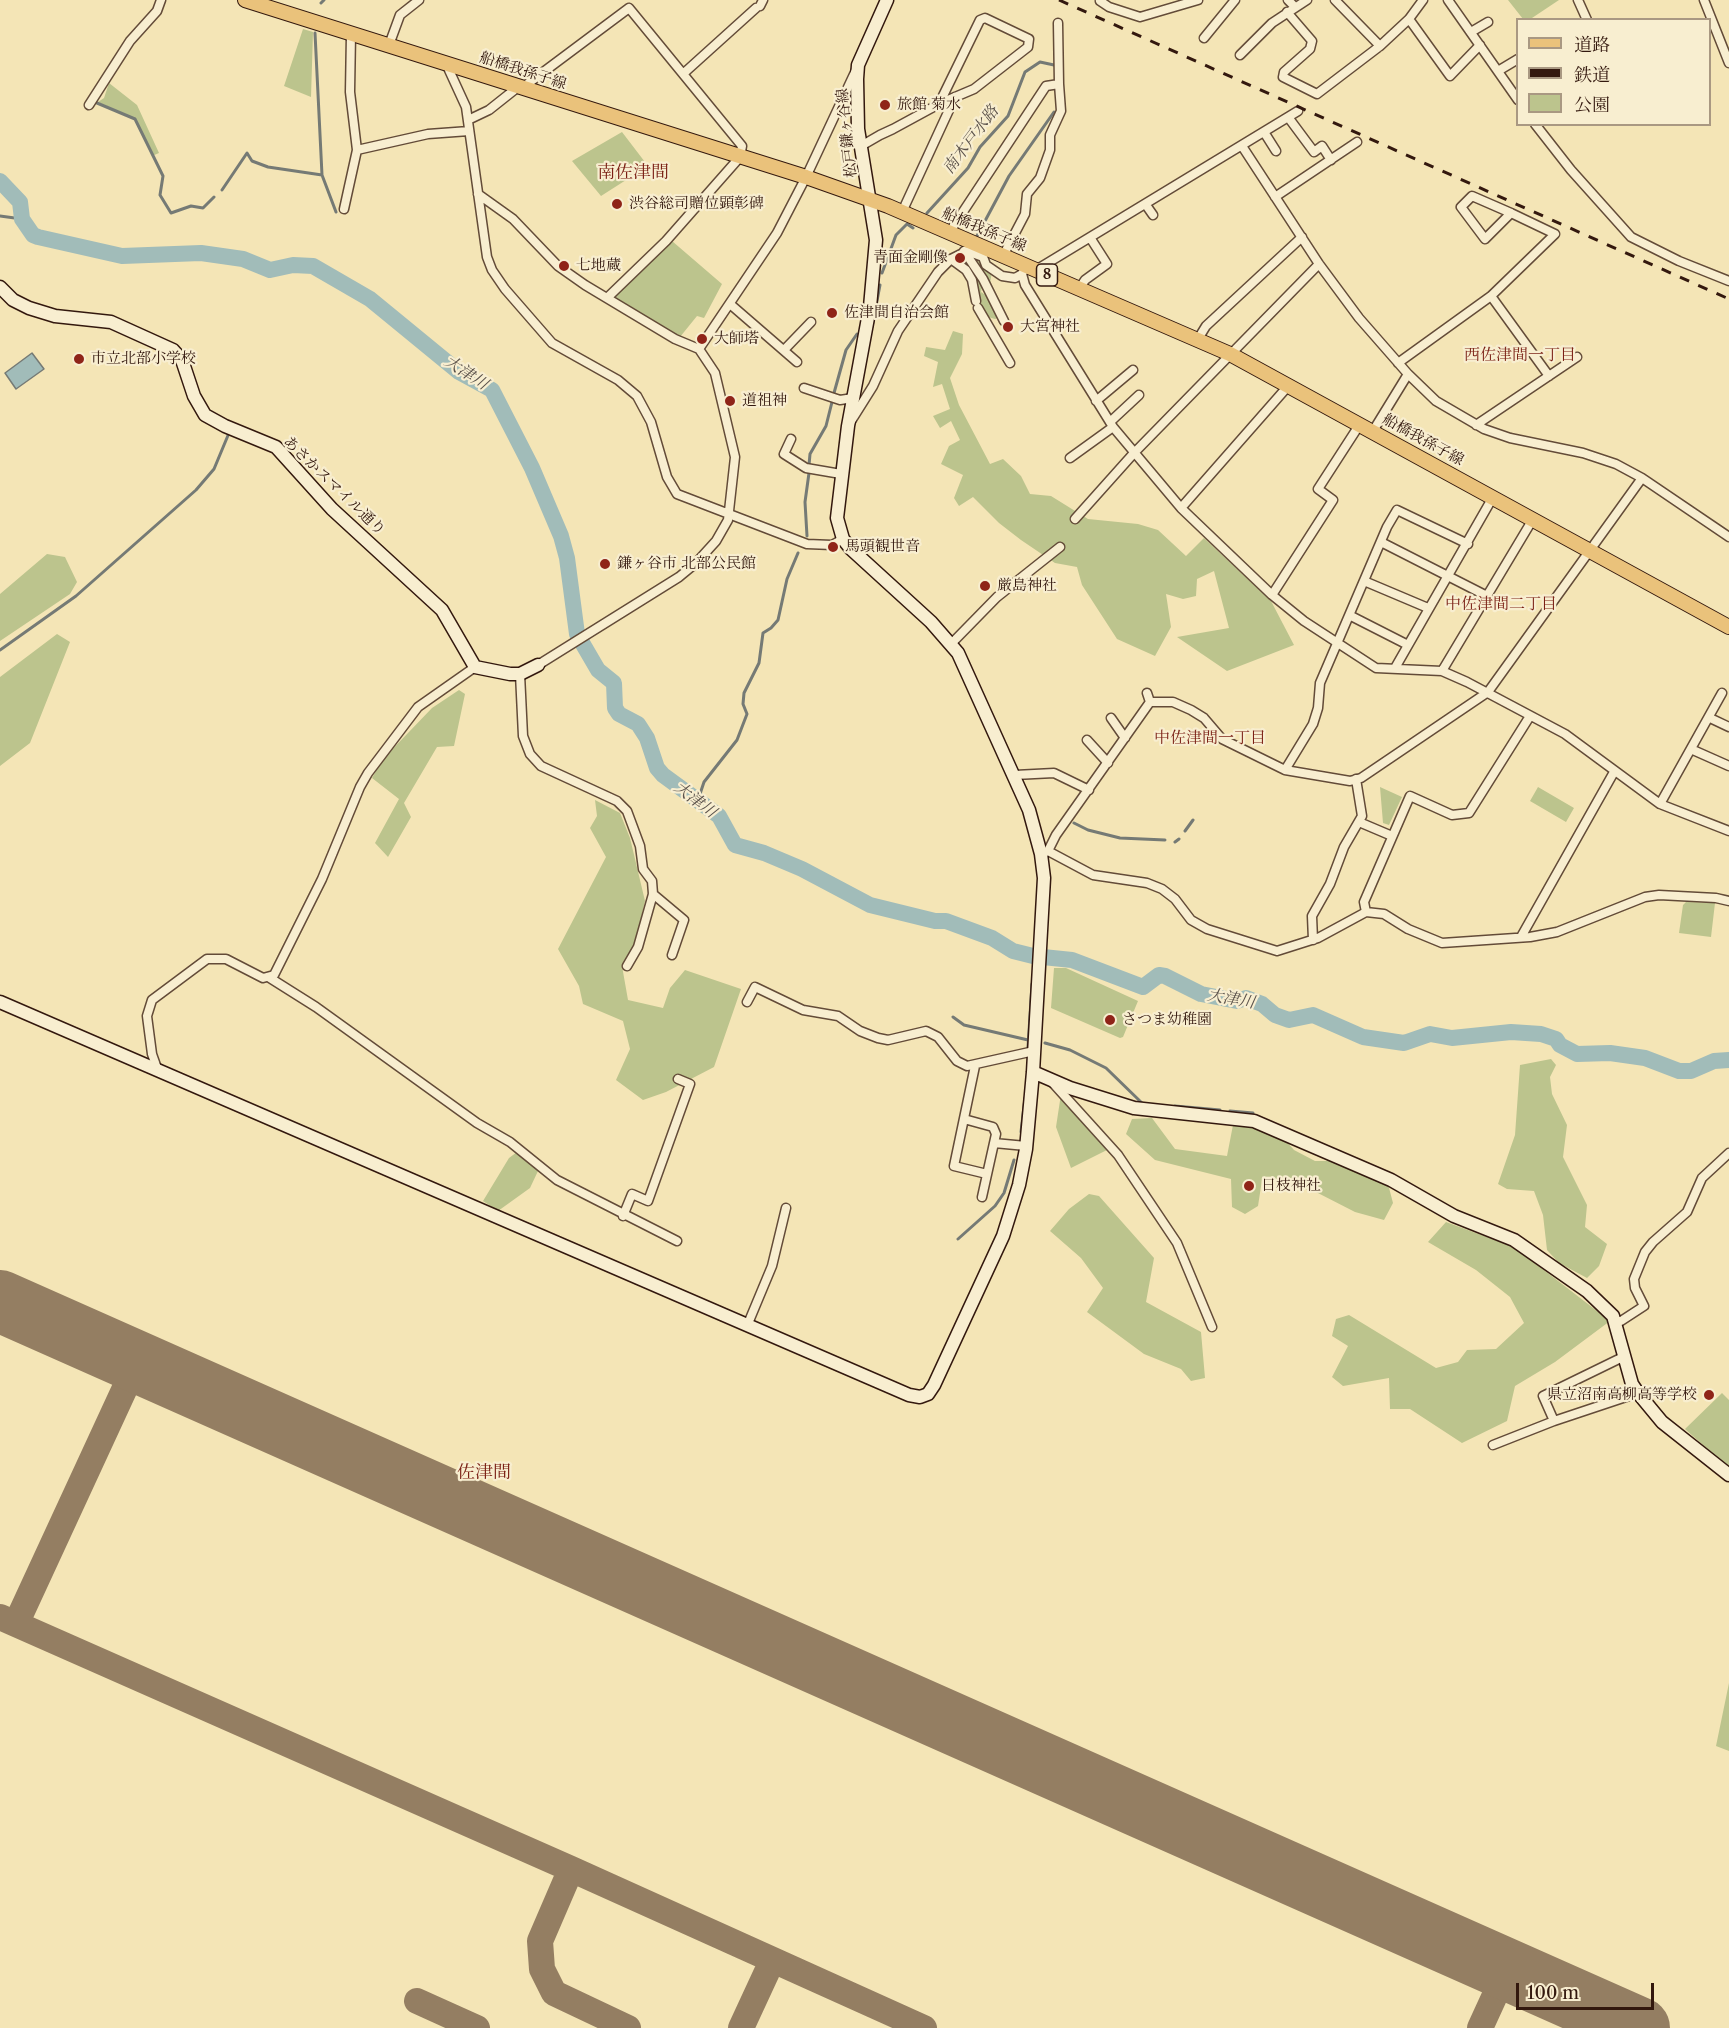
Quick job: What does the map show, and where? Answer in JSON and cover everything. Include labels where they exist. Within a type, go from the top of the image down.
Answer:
[{"type":"main road","name":"船橋我孫子線","points":[[245,0],[869,198],[1003,256],[1028,270],[1079,289],[1230,354],[1729,627]]},
{"type":"street","points":[[89,105],[130,41],[157,11],[161,0]]},
{"type":"street","points":[[388,45],[400,15],[419,0]]},
{"type":"street","name":"松戸鎌ヶ谷線","points":[[843,539],[836,510],[874,274],[876,240],[861,146],[856,96],[858,65],[887,0]]},
{"type":"street","points":[[1102,0],[1100,2],[1109,7],[1140,17],[1198,0]]},
{"type":"street","points":[[1204,38],[1235,0]]},
{"type":"street","points":[[1288,0],[1291,10],[1312,41],[1310,49],[1284,72],[1283,77],[1317,94],[1380,46],[1409,19],[1423,0]]},
{"type":"street","points":[[1240,55],[1272,23],[1307,0]]},
{"type":"street","points":[[1335,0],[1380,46]]},
{"type":"street","points":[[1448,0],[1516,97]]},
{"type":"street","points":[[1578,0],[1586,18]]},
{"type":"street","points":[[1704,0],[1729,63]]},
{"type":"street","points":[[684,73],[759,5]]},
{"type":"street","points":[[468,120],[489,110],[628,8],[742,146],[740,157],[666,241],[607,298]]},
{"type":"street","points":[[861,146],[939,104],[974,89],[1028,47],[1029,39],[985,18],[980,20],[939,104]]},
{"type":"street","points":[[1409,19],[1450,76],[1480,45]]},
{"type":"street","points":[[1471,33],[1488,22]]},
{"type":"street","points":[[1003,256],[1025,214],[1027,194],[1040,178],[1050,150],[1050,135],[1061,111],[1058,23]]},
{"type":"street","points":[[344,209],[357,150],[350,92],[351,34]]},
{"type":"street","points":[[1498,71],[1516,60]]},
{"type":"street","points":[[0,1002],[909,1395],[920,1397],[927,1394],[934,1385],[1003,1236],[1019,1185],[1026,1146],[1033,1072],[1045,853],[1015,775],[976,689],[951,644],[843,539],[832,544],[803,543],[677,494],[667,477],[651,422],[637,396],[618,380],[552,343],[505,289],[492,270],[487,257],[468,120],[462,98],[448,70],[450,65]]},
{"type":"street","points":[[699,349],[759,262],[806,177],[858,65]]},
{"type":"street","points":[[950,233],[1046,86],[1059,84]]},
{"type":"street","points":[[902,213],[955,97]]},
{"type":"street","points":[[848,426],[873,386],[898,331],[938,272],[951,259],[964,251],[980,255],[986,265],[1002,276],[1015,278],[1091,239],[1298,111]]},
{"type":"street","points":[[1288,117],[1314,152],[1322,146],[1331,160]]},
{"type":"street","points":[[1537,126],[1571,170],[1631,237],[1679,261],[1729,281]]},
{"type":"street","points":[[357,150],[428,134],[469,131]]},
{"type":"street","points":[[1264,132],[1276,151]]},
{"type":"street","points":[[1275,196],[1357,142]]},
{"type":"street","points":[[1242,146],[1319,264],[1373,336],[1408,374],[1445,408],[1476,425],[1510,438],[1604,459],[1642,478],[1729,537]]},
{"type":"street","points":[[270,978],[274,975],[322,879],[360,787],[418,707],[475,667],[520,674],[538,666],[696,563],[716,542],[728,520],[735,457],[715,373],[699,349],[675,339],[558,266],[513,219],[478,194]]},
{"type":"street","points":[[1398,363],[1491,297],[1555,234],[1511,213],[1472,196],[1461,207],[1485,239],[1511,213]]},
{"type":"street","points":[[1146,206],[1153,215]]},
{"type":"street","points":[[1198,339],[1206,326],[1302,237]]},
{"type":"street","points":[[1079,289],[1084,280],[1107,264],[1091,239]]},
{"type":"street","points":[[964,251],[983,279],[1004,321]]},
{"type":"street","points":[[951,259],[966,270],[972,280],[977,304],[1010,363]]},
{"type":"street","points":[[1075,519],[1134,453],[1319,264]]},
{"type":"street","points":[[1028,270],[1025,285],[1111,424],[1181,508],[1272,596],[1304,621],[1376,668],[1442,671],[1488,692],[1564,734],[1660,804],[1729,831]]},
{"type":"street","name":"あさかスマイル通り","points":[[0,287],[13,300],[29,308],[54,316],[111,322],[179,353],[194,396],[205,415],[225,426],[276,447],[332,509],[442,610],[475,667]]},
{"type":"street","points":[[1491,297],[1550,376]]},
{"type":"street","points":[[730,304],[797,362]]},
{"type":"street","points":[[784,350],[811,322]]},
{"type":"street","points":[[1476,425],[1577,357]]},
{"type":"street","points":[[1096,401],[1133,370]]},
{"type":"street","points":[[1373,431],[1408,374]]},
{"type":"street","points":[[1181,508],[1289,385]]},
{"type":"street","points":[[804,388],[833,398],[853,398]]},
{"type":"street","points":[[1070,458],[1111,424],[1139,395]]},
{"type":"street","points":[[1272,596],[1333,500],[1318,489],[1360,424]]},
{"type":"street","points":[[791,439],[784,454],[809,469],[841,474]]},
{"type":"street","points":[[1045,853],[1125,738],[1148,698],[1173,702],[1191,710],[1204,718],[1222,739],[1285,770],[1356,779],[1488,692],[1642,478]]},
{"type":"street","points":[[1395,668],[1493,497]]},
{"type":"street","points":[[1285,770],[1313,724],[1318,708],[1320,683],[1397,510],[1468,544]]},
{"type":"street","points":[[1442,671],[1533,519]]},
{"type":"street","points":[[1381,542],[1449,574],[1487,596]]},
{"type":"street","points":[[951,644],[997,597],[1060,546]]},
{"type":"street","points":[[1364,581],[1428,609]]},
{"type":"street","points":[[1351,616],[1408,645]]},
{"type":"street","points":[[520,674],[523,736],[530,754],[541,766],[617,801],[627,811],[640,846],[643,869],[652,881],[653,894],[638,947],[627,966]]},
{"type":"street","points":[[1660,804],[1693,750],[1722,693]]},
{"type":"street","points":[[1366,912],[1364,902],[1410,796],[1452,814],[1469,813],[1530,716]]},
{"type":"street","points":[[1111,718],[1125,738]]},
{"type":"street","points":[[1710,718],[1729,727]]},
{"type":"street","points":[[1087,740],[1108,763]]},
{"type":"street","points":[[1693,750],[1729,766]]},
{"type":"street","points":[[1015,775],[1054,772],[1089,790]]},
{"type":"street","points":[[1521,937],[1614,772]]},
{"type":"street","points":[[1313,940],[1312,916],[1362,816],[1356,779]]},
{"type":"street","points":[[1359,822],[1392,836]]},
{"type":"street","points":[[1045,853],[1093,875],[1148,883],[1162,889],[1175,899],[1191,920],[1207,929],[1277,951],[1313,940],[1366,912],[1384,914],[1408,930],[1442,943],[1557,932],[1645,897],[1680,895],[1729,901]]},
{"type":"street","points":[[653,894],[684,920],[672,955]]},
{"type":"street","points":[[158,1071],[152,1054],[148,1009],[152,1000],[199,963],[216,958],[226,959],[255,975],[270,978],[316,1007],[477,1123],[510,1142],[557,1180],[623,1216],[677,1241]]},
{"type":"street","points":[[747,1002],[754,987],[803,1010],[838,1016],[860,1031],[878,1038],[888,1040],[926,1031],[938,1037],[957,1061],[975,1066],[1034,1051]]},
{"type":"street","points":[[975,1066],[954,1166],[987,1174]]},
{"type":"street","points":[[1033,1072],[1070,1088],[1134,1108],[1254,1121],[1391,1180],[1454,1216],[1514,1240],[1587,1291],[1616,1321],[1632,1384],[1638,1393],[1662,1422],[1729,1475]]},
{"type":"street","points":[[1048,1077],[1118,1155],[1172,1234],[1198,1289],[1212,1327]]},
{"type":"street","points":[[623,1216],[632,1194],[648,1201],[690,1084],[678,1079]]},
{"type":"street","points":[[964,1119],[993,1127],[996,1134],[982,1197]]},
{"type":"street","points":[[994,1143],[1026,1146]]},
{"type":"street","points":[[1616,1321],[1621,1321],[1644,1306],[1635,1288],[1634,1279],[1646,1252],[1653,1242],[1687,1212],[1702,1178],[1729,1153]]},
{"type":"street","points":[[747,1326],[772,1266],[786,1208]]},
{"type":"street","points":[[1554,1421],[1543,1396],[1624,1356]]},
{"type":"street","points":[[1493,1445],[1554,1421],[1638,1393]]},
{"type":"green space","points":[[1508,0],[1559,0],[1532,18],[1522,18]]},
{"type":"green space","points":[[303,29],[313,32],[311,97],[284,86]]},
{"type":"green space","points":[[109,83],[137,105],[159,153],[152,156],[134,118],[98,102],[104,98]]},
{"type":"green space","points":[[622,132],[648,166],[601,196],[572,161]]},
{"type":"green space","points":[[672,241],[722,284],[704,318],[697,316],[680,337],[613,300],[613,296]]},
{"type":"green space","points":[[968,254],[980,258],[984,266],[992,271],[990,284],[994,290],[982,287],[981,292],[1003,306],[1005,315],[995,319],[988,317],[981,306],[978,290],[969,268],[961,261]]},
{"type":"green space","points":[[953,331],[963,334],[962,354],[950,378],[959,405],[990,464],[1003,459],[1021,476],[1030,494],[1051,496],[1088,519],[1138,524],[1158,530],[1186,556],[1204,538],[1271,601],[1294,645],[1227,671],[1177,637],[1229,628],[1214,571],[1197,579],[1196,596],[1183,599],[1166,594],[1171,627],[1155,656],[1117,639],[1082,585],[1077,567],[1055,563],[999,523],[973,497],[959,506],[954,498],[963,475],[941,464],[949,446],[960,440],[951,421],[940,428],[933,416],[950,409],[942,384],[933,387],[938,362],[924,356],[926,347],[945,350]]},
{"type":"green space","points":[[47,554],[65,557],[77,582],[70,594],[0,641],[0,594]]},
{"type":"green space","points":[[57,634],[70,642],[30,743],[0,766],[0,677]]},
{"type":"green space","points":[[459,690],[465,694],[454,746],[437,747],[404,803],[411,817],[388,857],[375,843],[399,799],[372,778],[383,759],[432,708]]},
{"type":"green space","points":[[1380,787],[1402,797],[1389,825],[1383,823]]},
{"type":"green space","points":[[1538,787],[1574,808],[1566,822],[1530,801]]},
{"type":"green space","points":[[595,800],[620,813],[630,838],[645,901],[635,944],[622,966],[628,1000],[663,1008],[670,988],[685,970],[741,989],[714,1067],[666,1092],[643,1100],[616,1080],[630,1049],[623,1021],[583,1004],[579,986],[558,949],[606,857],[590,828],[597,816]]},
{"type":"green space","points":[[1686,902],[1715,903],[1711,937],[1679,933],[1683,905]]},
{"type":"green space","points":[[1054,968],[1066,968],[1138,1001],[1123,1037],[1120,1038],[1051,1008]]},
{"type":"green space","points":[[1551,1059],[1556,1065],[1550,1077],[1552,1094],[1567,1125],[1563,1157],[1587,1205],[1585,1227],[1607,1244],[1599,1266],[1587,1278],[1559,1263],[1547,1250],[1543,1215],[1534,1191],[1507,1189],[1498,1184],[1515,1135],[1520,1065]]},
{"type":"green space","points":[[1061,1094],[1111,1148],[1071,1168],[1056,1127]]},
{"type":"green space","points":[[1152,1118],[1175,1149],[1227,1156],[1233,1125],[1267,1130],[1286,1141],[1294,1150],[1315,1161],[1332,1161],[1388,1184],[1393,1203],[1384,1220],[1355,1212],[1314,1191],[1262,1180],[1258,1206],[1245,1214],[1232,1207],[1231,1179],[1155,1160],[1126,1134],[1132,1119]]},
{"type":"green space","points":[[517,1152],[538,1171],[530,1188],[498,1211],[483,1201],[509,1158]]},
{"type":"green space","points":[[1089,1194],[1099,1196],[1154,1258],[1146,1302],[1201,1332],[1205,1378],[1191,1381],[1181,1369],[1144,1354],[1087,1312],[1103,1288],[1081,1258],[1050,1231],[1069,1209]]},
{"type":"green space","points":[[1446,1222],[1514,1247],[1610,1321],[1555,1362],[1515,1386],[1507,1421],[1462,1443],[1410,1409],[1390,1409],[1389,1378],[1343,1386],[1332,1377],[1348,1346],[1332,1336],[1336,1319],[1349,1315],[1436,1368],[1458,1362],[1467,1350],[1496,1349],[1524,1323],[1510,1297],[1476,1270],[1428,1242]]},
{"type":"green space","points":[[1722,1393],[1729,1400],[1729,1468],[1685,1429]]},
{"type":"green space","points":[[1729,1683],[1729,1751],[1716,1746]]},
{"type":"water","points":[[32,353],[44,369],[16,389],[5,373]]},
{"type":"waterway","points":[[321,3],[324,0]]},
{"type":"waterway","points":[[315,33],[322,175],[336,212]]},
{"type":"waterway","name":"南木戸水路","points":[[927,213],[968,168],[980,147],[1008,116],[1025,72],[1040,62],[1054,65]]},
{"type":"waterway","points":[[97,103],[135,119],[163,176],[160,195],[171,213],[191,206],[203,208],[214,197]]},
{"type":"waterway","points":[[977,236],[1009,176],[1054,112]]},
{"type":"waterway","points":[[222,190],[247,153],[252,161],[268,167],[322,175]]},
{"type":"waterway","name":"大津川","points":[[0,181],[20,202],[22,219],[33,235],[38,237],[122,256],[201,253],[243,259],[270,270],[293,265],[313,266],[370,299],[459,372],[492,390],[532,468],[561,536],[567,558],[577,634],[598,670],[614,683],[615,708],[619,714],[638,724],[647,738],[657,768],[663,775],[719,816],[735,845],[764,853],[802,869],[870,905],[935,921],[946,921],[992,938],[1013,951],[1033,956],[1072,960],[1143,987],[1159,975],[1165,976],[1201,994],[1237,1001],[1246,998],[1262,1004],[1275,1015],[1289,1020],[1313,1015],[1363,1037],[1404,1043],[1430,1034],[1452,1038],[1511,1032],[1541,1034],[1556,1039],[1560,1045],[1577,1054],[1610,1053],[1645,1058],[1679,1071],[1691,1071],[1714,1061],[1729,1060]]},
{"type":"waterway","points":[[0,216],[22,219]]},
{"type":"waterway","name":"南木戸水路","points":[[882,273],[896,235],[907,224],[913,228]]},
{"type":"waterway","name":"南木戸水路","points":[[872,327],[880,285]]},
{"type":"waterway","name":"南木戸水路","points":[[834,393],[846,350],[857,334]]},
{"type":"waterway","name":"南木戸水路","points":[[809,465],[810,454],[826,426],[832,402]]},
{"type":"waterway","points":[[0,650],[76,596],[196,490],[214,469],[229,433]]},
{"type":"waterway","name":"南木戸水路","points":[[807,536],[805,502],[809,473]]},
{"type":"waterway","name":"南木戸水路","points":[[698,800],[704,782],[737,740],[747,714],[743,704],[744,693],[759,663],[763,633],[778,620],[787,579],[798,553]]},
{"type":"waterway","points":[[1185,831],[1193,820]]},
{"type":"waterway","points":[[1074,823],[1088,830],[1120,838],[1165,840]]},
{"type":"waterway","points":[[1175,842],[1179,839]]},
{"type":"waterway","points":[[1028,1047],[1032,984]]},
{"type":"waterway","points":[[953,1017],[964,1025],[1028,1040]]},
{"type":"waterway","points":[[1045,1043],[1070,1050],[1106,1068],[1143,1104]]},
{"type":"waterway","points":[[1021,1132],[1025,1098]]},
{"type":"waterway","points":[[1175,1106],[1220,1110]]},
{"type":"waterway","points":[[1230,1111],[1253,1113]]},
{"type":"waterway","points":[[958,1239],[995,1206],[1004,1193],[1014,1160]]},
{"type":"taxiway","points":[[16,1624],[137,1362]]},
{"type":"taxiway","points":[[0,1617],[571,1869],[924,2028]]},
{"type":"taxiway","points":[[571,1869],[540,1941],[542,1969],[554,1993],[628,2028]]},
{"type":"taxiway","points":[[741,2028],[772,1961]]},
{"type":"taxiway","points":[[1480,2028],[1507,1969]]},
{"type":"taxiway","points":[[417,2001],[477,2028]]},
{"type":"runway","points":[[0,1301],[1639,2028]]},
{"type":"railway","points":[[1059,0],[1729,299]]},
{"type":"place","name":"旅館 菊水","points":[[885,105]]},
{"type":"place","name":"渋谷総司贈位顕彰碑","points":[[617,204]]},
{"type":"place","name":"青面金剛像","points":[[960,258]]},
{"type":"place","name":"七地蔵","points":[[564,266]]},
{"type":"place","name":"佐津間自治会館","points":[[832,313]]},
{"type":"place","name":"大宮神社","points":[[1008,327]]},
{"type":"place","name":"大師塔","points":[[702,339]]},
{"type":"place","name":"市立北部小学校","points":[[79,359]]},
{"type":"place","name":"道祖神","points":[[730,401]]},
{"type":"place","name":"馬頭観世音","points":[[833,547]]},
{"type":"place","name":"鎌ヶ谷市 北部公民館","points":[[605,564]]},
{"type":"place","name":"厳島神社","points":[[985,586]]},
{"type":"place","name":"さつま幼稚園","points":[[1110,1020]]},
{"type":"place","name":"日枝神社","points":[[1249,1186]]},
{"type":"place","name":"県立沼南高柳高等学校","points":[[1709,1395]]},
{"type":"district","name":"南佐津間","points":[[633,173]]},
{"type":"district","name":"西佐津間一丁目","points":[[1520,355]]},
{"type":"district","name":"中佐津間二丁目","points":[[1501,604]]},
{"type":"district","name":"中佐津間一丁目","points":[[1210,738]]},
{"type":"district","name":"佐津間","points":[[484,1473]]}]
